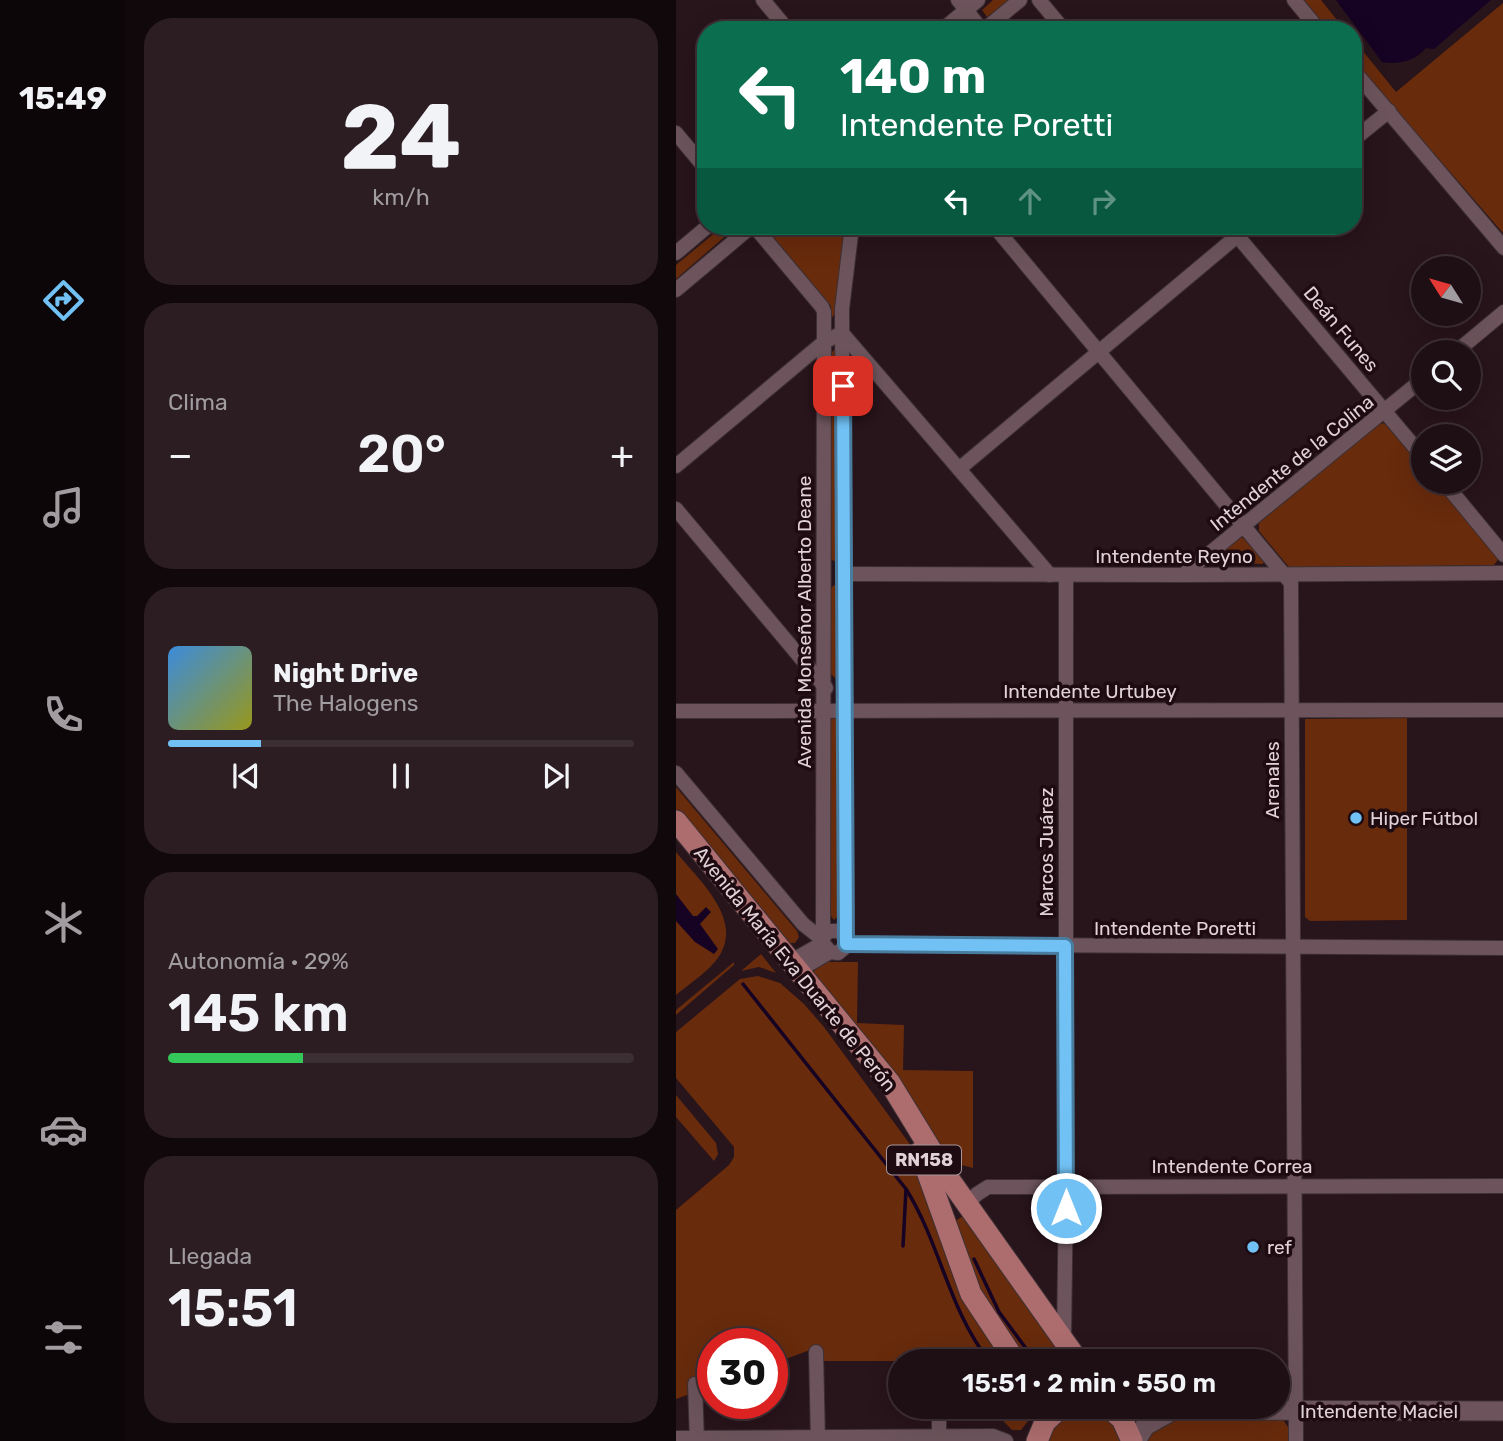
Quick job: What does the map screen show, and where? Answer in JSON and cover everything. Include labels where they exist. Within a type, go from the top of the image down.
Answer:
[{"type":"highway","name":"Avenida María Eva Duarte de Perón","points":[[676,821],[788,967],[908,1131],[923,1158],[971,1294],[1007,1349]]},
{"type":"highway","name":"Avenida María Eva Duarte de Perón","points":[[676,843],[890,1083],[947,1176],[1070,1349]]},
{"type":"highway","points":[[943,1217],[956,1205],[967,1204]]},
{"type":"highway","points":[[1036,1419],[1037,1439]]},
{"type":"highway","points":[[1037,1439],[1048,1419]]},
{"type":"highway","points":[[1121,1419],[1134,1441]]},
{"type":"main road","name":"Intendente Maciel","points":[[1290,1410],[1504,1411]]},
{"type":"main road","points":[[1134,1441],[1145,1426],[1157,1419]]},
{"type":"street","points":[[763,0],[780,21]]},
{"type":"street","points":[[949,21],[962,5],[978,0]]},
{"type":"street","points":[[994,21],[1020,0]]},
{"type":"street","points":[[1039,0],[1056,21]]},
{"type":"street","points":[[1294,0],[1312,21]]},
{"type":"street","points":[[962,5],[975,21]]},
{"type":"street","points":[[1362,80],[1504,248]]},
{"type":"street","points":[[1362,134],[1389,111]]},
{"type":"street","points":[[676,133],[697,158]]},
{"type":"street","points":[[676,253],[697,235]]},
{"type":"street","points":[[676,290],[742,235]]},
{"type":"street","name":"Avenida Monseñor Alberto Deane","points":[[761,235],[822,307],[825,943]]},
{"type":"street","name":"Avenida Monseñor Alberto Deane","points":[[846,940],[842,333],[845,272],[851,235]]},
{"type":"street","points":[[1002,235],[1286,575]]},
{"type":"street","points":[[960,469],[1099,351],[1229,235]]},
{"type":"street","name":"Deán Funes","points":[[1236,235],[1411,442]]},
{"type":"street","points":[[1470,340],[1504,312]]},
{"type":"street","points":[[676,467],[824,342],[842,333],[1049,575]]},
{"type":"street","name":"Intendente de la Colina","points":[[1183,575],[1411,389]]},
{"type":"street","points":[[1454,494],[1504,555]]},
{"type":"street","points":[[676,509],[845,711]]},
{"type":"street","name":"Intendente Reyno","points":[[845,574],[1504,573]]},
{"type":"street","name":"Marcos Juárez","points":[[1064,1340],[1066,575]]},
{"type":"street","name":"Arenales","points":[[1286,575],[1291,583],[1296,1441]]},
{"type":"street","name":"Intendente Urtubey","points":[[676,711],[1504,709]]},
{"type":"street","points":[[676,773],[803,924],[838,953],[846,940]]},
{"type":"street","name":"Intendente Poretti","points":[[825,943],[833,930],[840,931],[846,940],[1065,946],[1504,948]]},
{"type":"street","points":[[788,967],[800,956],[825,943]]},
{"type":"street","name":"Intendente Correa","points":[[967,1204],[988,1187],[1504,1186]]},
{"type":"street","points":[[816,1352],[818,1439]]},
{"type":"street","points":[[695,1384],[697,1439]]},
{"type":"street","points":[[939,1419],[939,1439]]},
{"type":"street","points":[[676,1438],[939,1439],[993,1436],[1006,1441]]},
{"type":"shaded area","points":[[993,0],[1009,0],[987,17],[982,10]]},
{"type":"shaded area","points":[[1304,0],[1321,0],[1338,21],[1322,21]]},
{"type":"shaded area","points":[[1336,0],[1491,0],[1434,49],[1426,48],[1412,59],[1394,63],[1382,62],[1362,35],[1362,21],[1352,21]]},
{"type":"shaded area","points":[[1503,3],[1503,233],[1362,70],[1362,50],[1396,92]]},
{"type":"shaded area","points":[[712,235],[727,235],[676,279],[676,265]]},
{"type":"shaded area","points":[[772,235],[845,235],[836,312],[831,319],[831,306]]},
{"type":"shaded area","points":[[834,350],[834,561],[831,559],[831,353]]},
{"type":"shaded area","points":[[1384,423],[1411,453],[1411,494],[1447,494],[1499,558],[1494,565],[1292,568],[1259,531],[1259,523],[1378,425]]},
{"type":"shaded area","points":[[1242,537],[1264,561],[1263,564],[1216,562],[1215,557]]},
{"type":"shaded area","points":[[837,586],[836,679],[831,674],[831,588]]},
{"type":"shaded area","points":[[833,717],[838,719],[838,916],[834,920],[831,916]]},
{"type":"shaded area","name":"Hiper Fútbol","points":[[1407,718],[1407,920],[1310,921],[1305,917],[1305,719]]},
{"type":"shaded area","points":[[676,787],[797,931],[799,937],[795,943],[787,943],[676,814]]},
{"type":"shaded area","points":[[676,852],[705,886],[722,913],[726,941],[716,961],[676,995]]},
{"type":"shaded area","points":[[676,894],[693,916],[697,916],[706,907],[711,912],[700,924],[718,949],[714,954],[695,942],[676,921]]},
{"type":"shaded area","points":[[761,954],[776,973],[759,967],[741,971]]},
{"type":"shaded area","points":[[734,962],[734,965],[676,1015],[676,1010]]},
{"type":"shaded area","points":[[823,962],[858,962],[857,1023],[904,1025],[903,1070],[973,1071],[973,1168],[954,1163],[814,981],[813,972]]},
{"type":"shaded area","points":[[758,976],[780,983],[804,1004],[909,1143],[1002,1349],[888,1349],[888,1361],[822,1361],[821,1346],[788,1358],[788,1328],[697,1328],[697,1392],[676,1399],[676,1210],[729,1165],[734,1157],[734,1147],[676,1078],[676,1032],[740,979]]},
{"type":"shaded area","points":[[676,1095],[716,1143],[718,1154],[714,1161],[676,1117]]},
{"type":"shaded area","points":[[963,1216],[1057,1349],[1014,1349],[987,1311],[952,1223]]},
{"type":"shaded area","points":[[1001,1419],[1028,1419],[1021,1430],[1012,1430]]},
{"type":"shaded area","points":[[1059,1419],[1109,1419],[1125,1441],[1041,1441]]},
{"type":"shaded area","points":[[1176,1419],[1283,1419],[1288,1427],[1288,1441],[1145,1441],[1148,1435]]},
{"type":"waterway","points":[[743,984],[906,1189],[928,1232],[954,1299],[981,1349]]},
{"type":"waterway","points":[[903,1246],[906,1189]]},
{"type":"waterway","points":[[974,1259],[999,1312],[1026,1349]]},
{"type":"place","name":"Hiper Fútbol","points":[[1356,818]]},
{"type":"place","name":"ref","points":[[1253,1247]]},
{"type":"route","points":[[843,386],[846,944],[1065,946],[1066,1208]]}]
